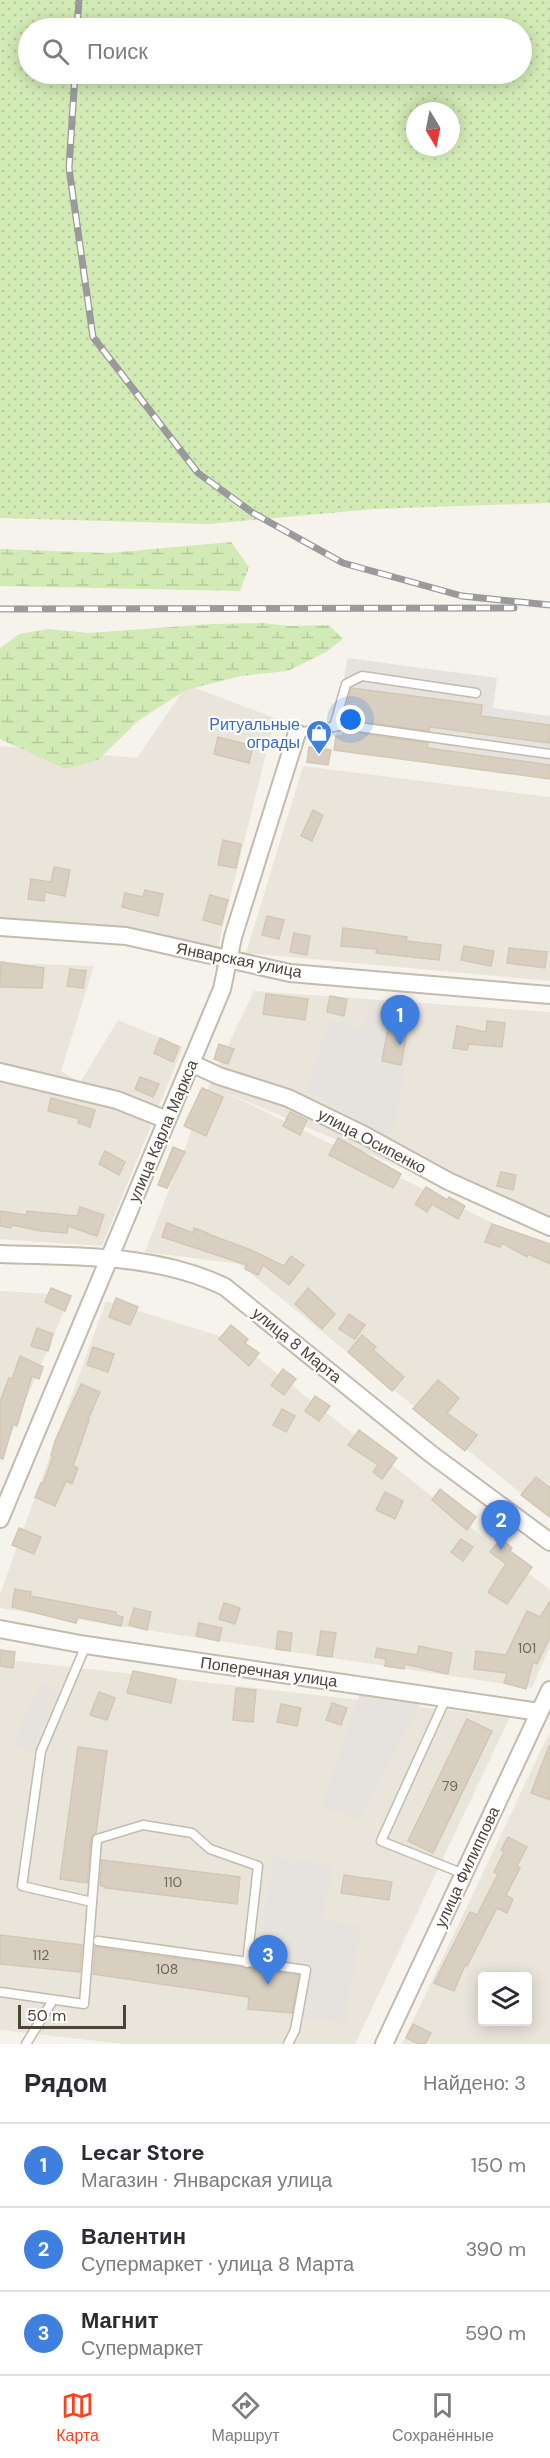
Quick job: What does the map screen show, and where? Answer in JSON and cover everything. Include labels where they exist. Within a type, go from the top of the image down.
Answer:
[{"type":"street","name":"улица Карла Маркса","points":[[0,1519],[222,989],[233,937],[297,733]]},
{"type":"street","name":"Январская улица","points":[[0,927],[126,936],[290,973],[550,995]]},
{"type":"street","name":"улица Осипенко","points":[[191,1063],[219,1076],[288,1098],[364,1135],[448,1181],[550,1227]]},
{"type":"street","points":[[0,1072],[117,1100],[167,1120]]},
{"type":"street","name":"улица 8 Марта","points":[[0,1254],[132,1260],[200,1275],[225,1287],[430,1454],[550,1542]]},
{"type":"street","name":"Поперечная улица","points":[[0,1629],[86,1645],[539,1712]]},
{"type":"street","name":"улица Филиппова","points":[[384,2044],[550,1690]]},
{"type":"lane","points":[[334,727],[346,684],[362,676],[476,693]]},
{"type":"lane","points":[[297,733],[344,725],[550,754]]},
{"type":"lane","points":[[86,1645],[41,1751],[22,1886],[92,1902]]},
{"type":"lane","points":[[446,1697],[381,1841],[464,1874]]},
{"type":"lane","points":[[0,1992],[84,2004],[97,1839],[143,1826],[192,1833],[210,1849],[258,1866],[247,1963]]},
{"type":"lane","points":[[98,1941],[306,1970],[296,2030],[288,2044]]},
{"type":"lane","points":[[26,2044],[53,2000]]},
{"type":"shaded area","points":[[347,658],[497,678],[493,708],[550,716],[550,779],[334,750]]},
{"type":"shaded area","points":[[187,685],[275,718],[217,950],[0,919],[0,746],[137,758]]},
{"type":"shaded area","points":[[303,766],[550,797],[550,981],[246,953]]},
{"type":"shaded area","points":[[0,963],[94,966],[61,1071],[80,1083],[118,1020],[183,1047],[102,1246],[0,1239]]},
{"type":"shaded area","points":[[254,991],[550,1012],[550,1231],[225,1092],[550,1251],[550,1517],[239,1264],[145,1252],[209,1085]]},
{"type":"shaded area","points":[[369,1000],[415,1009],[394,1132],[384,1133],[306,1090],[330,1019],[365,1030]]},
{"type":"shaded area","points":[[0,1291],[71,1295],[0,1460]]},
{"type":"shaded area","points":[[106,1301],[236,1341],[550,1590],[550,1646],[532,1688],[0,1608],[0,1594]]},
{"type":"shaded area","points":[[0,1659],[510,1717],[355,2044],[124,2044],[0,2030]]},
{"type":"shaded area","points":[[40,1683],[58,1691],[31,1753],[13,1746]]},
{"type":"shaded area","points":[[360,1694],[420,1704],[360,1820],[321,1806]]},
{"type":"shaded area","points":[[550,1731],[550,2044],[402,2044]]},
{"type":"shaded area","points":[[274,1857],[332,1866],[323,1919],[361,1926],[345,2024],[301,2017],[309,1965],[257,1957]]},
{"type":"green space","points":[[0,0],[550,0],[550,503],[374,509],[209,524],[0,518]]},
{"type":"green space","points":[[231,542],[249,567],[240,591],[0,586],[0,549],[109,553]]},
{"type":"green space","points":[[263,623],[289,626],[329,625],[343,639],[326,652],[288,671],[241,676],[186,690],[139,720],[98,760],[65,769],[0,739],[0,648],[19,634],[49,629],[88,633],[212,624]]},
{"type":"building","points":[[351,688],[482,705],[481,716],[550,725],[550,743],[430,727],[429,731],[344,719]]},
{"type":"building","points":[[344,731],[428,743],[427,748],[550,765],[550,779],[334,750],[336,736],[342,736]]},
{"type":"building","points":[[218,737],[253,746],[249,763],[214,754]]},
{"type":"building","name":"Ритуальные ограды","points":[[309,747],[331,750],[328,765],[307,762]]},
{"type":"building","points":[[313,810],[323,815],[312,841],[301,836]]},
{"type":"building","points":[[223,840],[241,844],[236,868],[218,865]]},
{"type":"building","points":[[54,867],[70,870],[65,896],[45,892],[44,901],[28,899],[31,879],[51,882]]},
{"type":"building","points":[[145,890],[163,894],[158,916],[122,907],[125,893],[143,897]]},
{"type":"building","points":[[210,895],[228,900],[221,925],[203,920]]},
{"type":"building","points":[[267,916],[284,920],[279,939],[262,935]]},
{"type":"building","points":[[343,928],[407,937],[406,941],[441,945],[439,960],[376,953],[377,949],[341,946]]},
{"type":"building","points":[[294,933],[310,936],[307,955],[290,952]]},
{"type":"building","points":[[464,946],[494,951],[491,966],[461,960]]},
{"type":"building","points":[[509,948],[547,952],[545,968],[507,963]]},
{"type":"building","points":[[1,962],[44,968],[42,988],[0,987]]},
{"type":"building","points":[[70,969],[86,971],[83,988],[67,986]]},
{"type":"building","points":[[266,994],[308,999],[305,1020],[263,1014]]},
{"type":"building","points":[[330,996],[347,999],[344,1016],[327,1012]]},
{"type":"building","points":[[487,1021],[505,1023],[502,1047],[469,1044],[467,1050],[453,1048],[457,1026],[486,1032]]},
{"type":"building","points":[[388,1028],[407,1032],[401,1065],[382,1061]]},
{"type":"building","points":[[160,1038],[179,1047],[173,1062],[154,1053]]},
{"type":"building","points":[[219,1044],[234,1049],[228,1064],[214,1059]]},
{"type":"building","points":[[140,1077],[159,1084],[153,1097],[135,1089]]},
{"type":"building","points":[[202,1088],[223,1097],[206,1136],[184,1126]]},
{"type":"building","points":[[51,1098],[95,1110],[90,1127],[78,1123],[79,1119],[48,1111]]},
{"type":"building","points":[[290,1112],[307,1120],[300,1135],[283,1126]]},
{"type":"building","points":[[338,1138],[401,1174],[393,1188],[329,1155]]},
{"type":"building","points":[[173,1147],[185,1152],[167,1188],[158,1185]]},
{"type":"building","points":[[105,1151],[125,1162],[119,1175],[99,1164]]},
{"type":"building","points":[[501,1172],[516,1175],[513,1190],[497,1186]]},
{"type":"building","points":[[426,1187],[447,1200],[449,1197],[465,1206],[458,1219],[432,1204],[427,1212],[415,1204]]},
{"type":"building","points":[[80,1207],[104,1215],[97,1236],[68,1226],[67,1233],[12,1225],[11,1228],[0,1226],[0,1211],[26,1215],[27,1211],[77,1216]]},
{"type":"building","points":[[167,1223],[193,1233],[194,1228],[208,1233],[284,1266],[291,1256],[304,1265],[289,1285],[263,1265],[258,1275],[245,1269],[247,1265],[162,1237]]},
{"type":"building","points":[[492,1224],[550,1244],[550,1264],[528,1254],[527,1257],[502,1243],[500,1247],[485,1242]]},
{"type":"building","points":[[51,1288],[71,1296],[65,1311],[45,1302]]},
{"type":"building","points":[[308,1288],[335,1314],[322,1329],[295,1304]]},
{"type":"building","points":[[116,1298],[138,1307],[130,1325],[109,1317]]},
{"type":"building","points":[[349,1314],[365,1325],[355,1339],[339,1329]]},
{"type":"building","points":[[231,1325],[248,1339],[245,1343],[259,1353],[249,1366],[219,1339]]},
{"type":"building","points":[[37,1328],[53,1334],[48,1351],[31,1346]]},
{"type":"building","points":[[362,1335],[376,1347],[373,1350],[404,1377],[392,1391],[348,1352]]},
{"type":"building","points":[[93,1347],[114,1354],[108,1372],[87,1365]]},
{"type":"building","points":[[20,1356],[43,1367],[39,1379],[32,1376],[17,1426],[13,1424],[3,1459],[0,1458],[0,1402],[9,1378],[12,1379]]},
{"type":"building","points":[[283,1369],[296,1379],[284,1395],[271,1385]]},
{"type":"building","points":[[438,1380],[459,1398],[447,1413],[477,1435],[465,1451],[413,1409]]},
{"type":"building","points":[[81,1384],[100,1392],[73,1466],[78,1468],[72,1484],[66,1481],[55,1506],[35,1497],[41,1483],[43,1484],[53,1456],[51,1455],[55,1441]]},
{"type":"building","points":[[315,1396],[330,1406],[319,1421],[305,1411]]},
{"type":"building","points":[[282,1409],[295,1416],[286,1432],[273,1425]]},
{"type":"building","points":[[359,1430],[397,1458],[382,1479],[373,1472],[378,1465],[348,1445]]},
{"type":"building","points":[[536,1477],[550,1488],[550,1517],[521,1495]]},
{"type":"building","points":[[440,1489],[476,1517],[467,1530],[432,1500]]},
{"type":"building","points":[[385,1492],[403,1501],[395,1519],[376,1510]]},
{"type":"building","points":[[19,1528],[41,1537],[34,1554],[12,1545]]},
{"type":"building","points":[[461,1539],[473,1547],[463,1561],[451,1552]]},
{"type":"building","points":[[501,1539],[512,1548],[510,1551],[532,1567],[507,1604],[488,1592],[506,1564],[490,1552]]},
{"type":"building","points":[[15,1589],[31,1592],[30,1596],[116,1612],[116,1615],[123,1617],[121,1626],[78,1617],[76,1623],[12,1607]]},
{"type":"building","points":[[550,1601],[550,1637],[537,1664],[533,1662],[526,1689],[504,1683],[507,1673],[474,1669],[476,1651],[506,1655],[527,1611],[540,1617]]},
{"type":"building","points":[[224,1603],[240,1608],[235,1624],[219,1619]]},
{"type":"building","points":[[134,1608],[151,1612],[147,1630],[129,1625]]},
{"type":"building","points":[[199,1623],[222,1628],[219,1641],[196,1636]]},
{"type":"building","points":[[278,1631],[292,1633],[290,1651],[276,1649]]},
{"type":"building","points":[[321,1631],[336,1633],[332,1657],[317,1655]]},
{"type":"building","points":[[419,1646],[452,1653],[448,1674],[405,1664],[404,1669],[385,1666],[386,1659],[375,1657],[377,1648],[417,1655]]},
{"type":"building","points":[[0,1650],[15,1652],[13,1668],[0,1666]]},
{"type":"building","points":[[133,1671],[176,1679],[171,1703],[127,1693]]},
{"type":"building","points":[[236,1688],[256,1690],[253,1722],[233,1720]]},
{"type":"building","points":[[99,1692],[115,1698],[107,1720],[90,1715]]},
{"type":"building","points":[[332,1703],[347,1708],[341,1725],[326,1720]]},
{"type":"building","points":[[281,1704],[301,1708],[297,1726],[277,1722]]},
{"type":"building","points":[[467,1719],[492,1731],[433,1853],[408,1841]]},
{"type":"building","points":[[550,1746],[550,1800],[531,1793]]},
{"type":"building","points":[[78,1747],[107,1751],[96,1833],[91,1839],[87,1883],[60,1879]]},
{"type":"building","points":[[508,1837],[527,1847],[517,1866],[520,1868],[506,1895],[513,1899],[507,1913],[497,1908],[467,1966],[465,1965],[454,1991],[434,1983],[470,1912],[477,1915],[498,1874],[494,1872],[504,1852],[501,1850]]},
{"type":"building","points":[[102,1860],[240,1877],[237,1904],[106,1888],[100,1885]]},
{"type":"building","points":[[344,1875],[392,1882],[389,1900],[341,1893]]},
{"type":"building","points":[[0,1935],[82,1945],[80,1972],[0,1964]]},
{"type":"building","points":[[95,1947],[299,1975],[292,2013],[248,2009],[249,1997],[93,1974]]},
{"type":"building","points":[[413,2024],[431,2033],[425,2044],[419,2044],[406,2038]]},
{"type":"railway","points":[[78,18],[79,0]]},
{"type":"railway","points":[[74,84],[69,168],[93,337],[198,473],[253,513],[343,563],[462,596],[550,605]]},
{"type":"railway","points":[[0,609],[514,608]]},
{"type":"place","name":"Ритуальные ограды","points":[[319,756]]},
{"type":"place","name":"Lecar Store","points":[[400,1045]]},
{"type":"place","name":"Валентин","points":[[501,1550]]},
{"type":"place","name":"Магнит","points":[[268,1985]]}]
